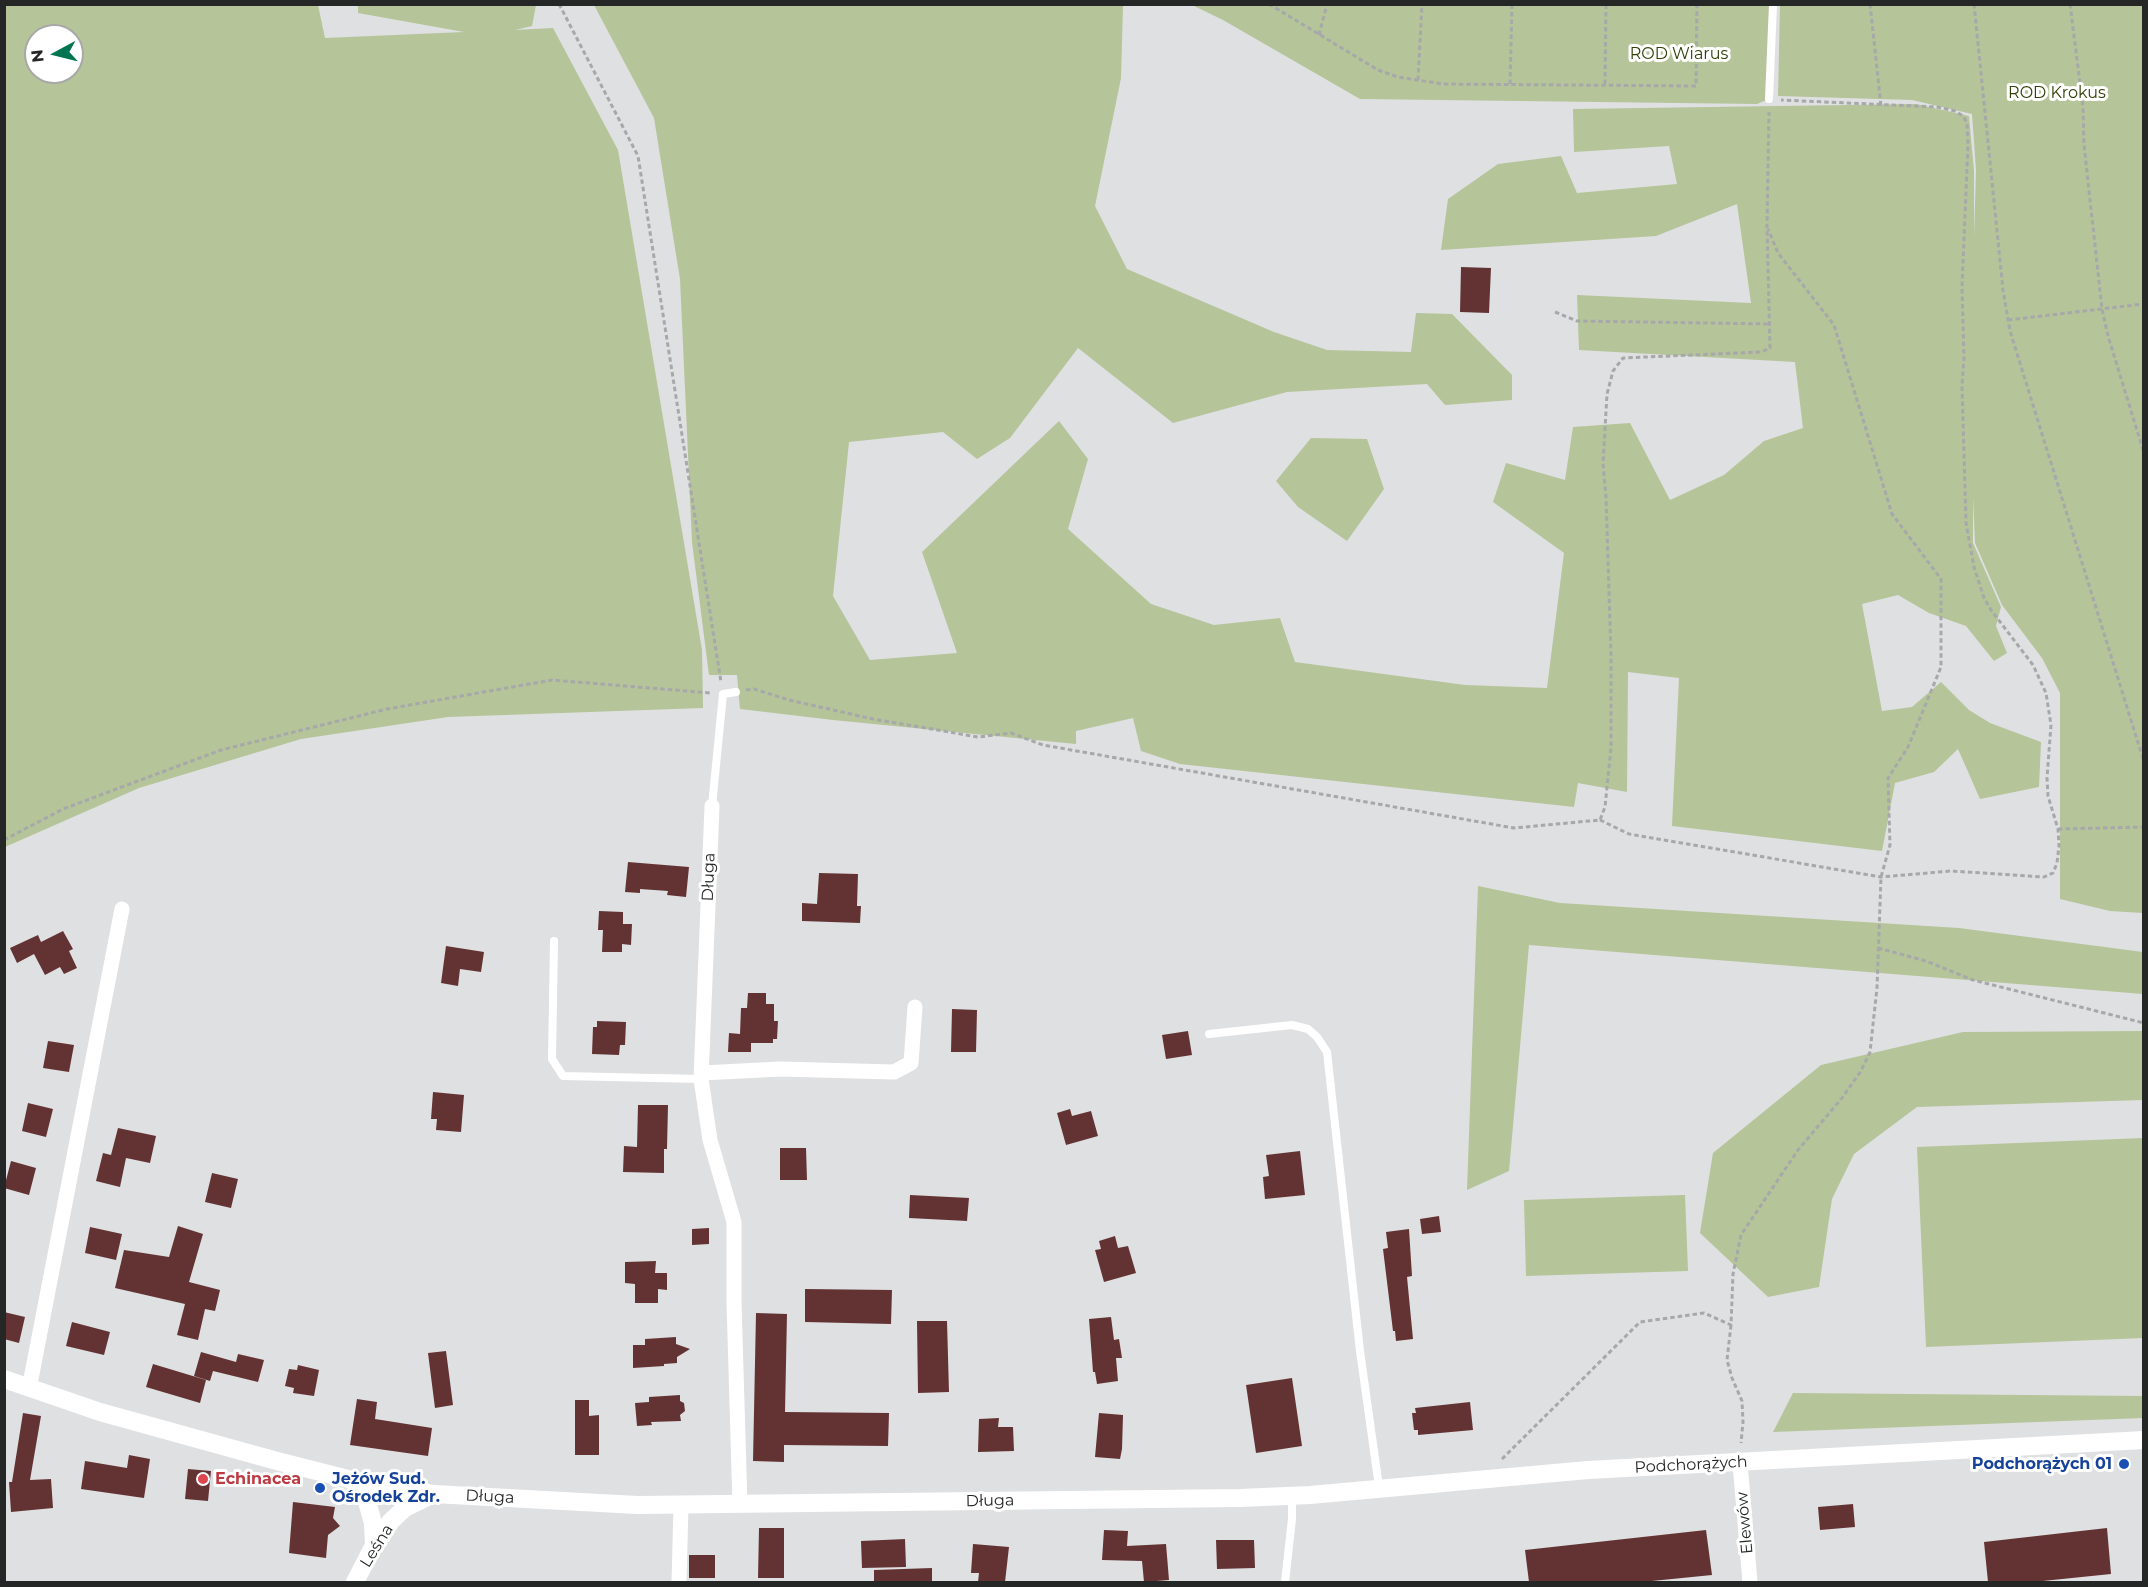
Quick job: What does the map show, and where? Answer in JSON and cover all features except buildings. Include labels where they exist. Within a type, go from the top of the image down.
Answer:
[{"type":"street","name":"Długa","points":[[712,806],[702,1076],[710,1140],[734,1222],[740,1505]]},
{"type":"street","points":[[29,1389],[122,909]]},
{"type":"street","points":[[702,1076],[780,1069],[894,1072],[911,1063],[915,1007]]},
{"type":"street","name":"Długa","points":[[4,1379],[111,1415],[277,1461],[352,1480],[434,1494],[681,1505],[1240,1498]]},
{"type":"street","name":"Podchorążych","points":[[1240,1498],[1380,1489],[1588,1470],[2144,1440]]},
{"type":"street","name":"Elewów","points":[[1740,1463],[1750,1582]]},
{"type":"street","points":[[352,1480],[366,1498],[373,1523],[374,1545]]},
{"type":"street","name":"Leśna","points":[[354,1582],[374,1545],[391,1521],[405,1508],[434,1494]]},
{"type":"street","points":[[678,1582],[681,1505]]},
{"type":"lane","points":[[1769,99],[1773,4]]},
{"type":"lane","points":[[723,694],[736,692]]},
{"type":"lane","name":"Długa","points":[[712,806],[723,694]]},
{"type":"lane","points":[[554,941],[552,1059],[563,1076],[702,1076]]},
{"type":"lane","points":[[1209,1034],[1292,1025],[1308,1029],[1317,1037],[1327,1052],[1360,1351],[1380,1489]]},
{"type":"lane","points":[[1285,1582],[1292,1519],[1292,1495]]},
{"type":"path","points":[[4,840],[63,809],[221,750],[387,709],[552,680],[723,694],[638,156],[559,4]]},
{"type":"path","points":[[1269,4],[1378,70],[1398,77],[1443,84],[1696,86],[1697,4]]},
{"type":"path","points":[[1319,34],[1327,4]]},
{"type":"path","points":[[1418,80],[1422,4]]},
{"type":"path","points":[[1510,84],[1512,4]]},
{"type":"path","points":[[1605,84],[1606,4]]},
{"type":"path","points":[[1870,4],[1881,106]]},
{"type":"path","points":[[1974,4],[2001,269],[2010,331],[2144,762]]},
{"type":"path","points":[[2070,4],[2083,107],[2084,145],[2102,309],[2108,336],[2144,453]]},
{"type":"path","points":[[736,692],[753,688],[789,700],[873,719],[978,737],[1011,733],[1043,745],[1514,828],[1600,820],[1629,834],[1881,877],[1951,872],[2044,877],[2053,873],[2059,846],[2058,829],[2048,796],[2051,725],[2046,693],[2033,665],[1984,598],[1974,567],[1966,523],[1962,287],[1968,144],[1967,123],[1963,116],[1955,111],[1929,107],[1769,99],[1767,226],[1770,348],[1761,352],[1623,358],[1613,371],[1607,394],[1602,464],[1606,497],[1611,654],[1611,748],[1605,807],[1600,820]]},
{"type":"path","points":[[1740,1463],[1742,1401],[1727,1360],[1733,1274],[1741,1235],[1798,1150],[1842,1098],[1861,1071],[1870,1052],[1875,1007],[1881,877],[1890,844],[1888,778],[1908,747],[1941,667],[1941,579],[1892,514],[1834,325],[1778,253],[1767,226]]},
{"type":"path","points":[[2008,320],[2144,304]]},
{"type":"path","points":[[1555,312],[1577,321],[1771,324]]},
{"type":"path","points":[[2058,829],[2144,827]]},
{"type":"path","points":[[1878,948],[1926,961],[1973,980],[2144,1023]]},
{"type":"path","points":[[1485,1478],[1640,1322],[1704,1313],[1731,1325]]},
{"type":"green space","points":[[5,4],[318,5],[325,38],[464,32],[358,13],[358,5],[536,5],[532,26],[515,30],[553,28],[618,150],[702,650],[703,708],[448,717],[301,739],[139,788],[5,847]]},
{"type":"green space","name":"ROD Krokus","points":[[594,5],[1123,5],[1121,78],[1095,206],[1127,269],[1274,332],[1327,350],[1411,352],[1416,313],[1452,314],[1512,375],[1512,400],[1445,405],[1427,384],[1287,392],[1173,423],[1078,348],[1010,438],[977,459],[943,432],[849,442],[833,596],[870,660],[957,653],[922,552],[1059,421],[1088,459],[1068,529],[1151,604],[1214,625],[1280,618],[1295,662],[1465,685],[1547,688],[1564,553],[1493,502],[1506,463],[1565,480],[1573,427],[1630,423],[1670,500],[1724,475],[1764,441],[1803,428],[1795,362],[1579,350],[1577,295],[1751,303],[1737,204],[1656,236],[1441,250],[1448,199],[1498,164],[1561,156],[1577,193],[1677,184],[1669,146],[1574,152],[1573,109],[1916,104],[1969,116],[1974,171],[1974,238],[1976,170],[1972,114],[1912,100],[1778,96],[1780,5],[2143,5],[2143,913],[2110,911],[2060,899],[2060,693],[2042,658],[2002,605],[1975,543],[1973,497],[1973,543],[2001,607],[1996,626],[2007,653],[1994,661],[1966,626],[1929,613],[1898,595],[1862,604],[1882,711],[1912,707],[1941,682],[1969,710],[1990,723],[2041,742],[2039,787],[1980,799],[1958,749],[1934,772],[1895,783],[1882,851],[1672,826],[1679,678],[1628,672],[1627,792],[1578,783],[1574,807],[1180,764],[1141,751],[1133,718],[1076,731],[1076,744],[740,709],[737,675],[709,675],[692,542],[680,279],[654,118]]},
{"type":"green space","name":"ROD Wiarus","points":[[1192,5],[1772,5],[1769,99],[1757,104],[1360,99],[1223,20]]},
{"type":"green space","points":[[1311,438],[1367,439],[1384,489],[1347,541],[1298,507],[1276,481]]},
{"type":"green space","points":[[1478,886],[1560,903],[1959,928],[2143,952],[2143,994],[1529,945],[1509,1171],[1467,1190]]},
{"type":"green space","points":[[2143,1031],[2143,1100],[1917,1107],[1854,1154],[1832,1199],[1819,1287],[1768,1297],[1700,1233],[1713,1153],[1821,1065],[1963,1032]]},
{"type":"green space","points":[[2143,1138],[2143,1338],[1926,1347],[1917,1147]]},
{"type":"green space","points":[[1685,1195],[1688,1271],[1526,1276],[1524,1200]]},
{"type":"green space","points":[[1793,1393],[2143,1396],[2143,1418],[1773,1432]]},
{"type":"place","name":"Podchorążych 01","points":[[2124,1464]]},
{"type":"place","name":"Echinacea","points":[[203,1479]]},
{"type":"place","name":"Jeżów Sud. Ośrodek Zdr.","points":[[320,1488]]}]
